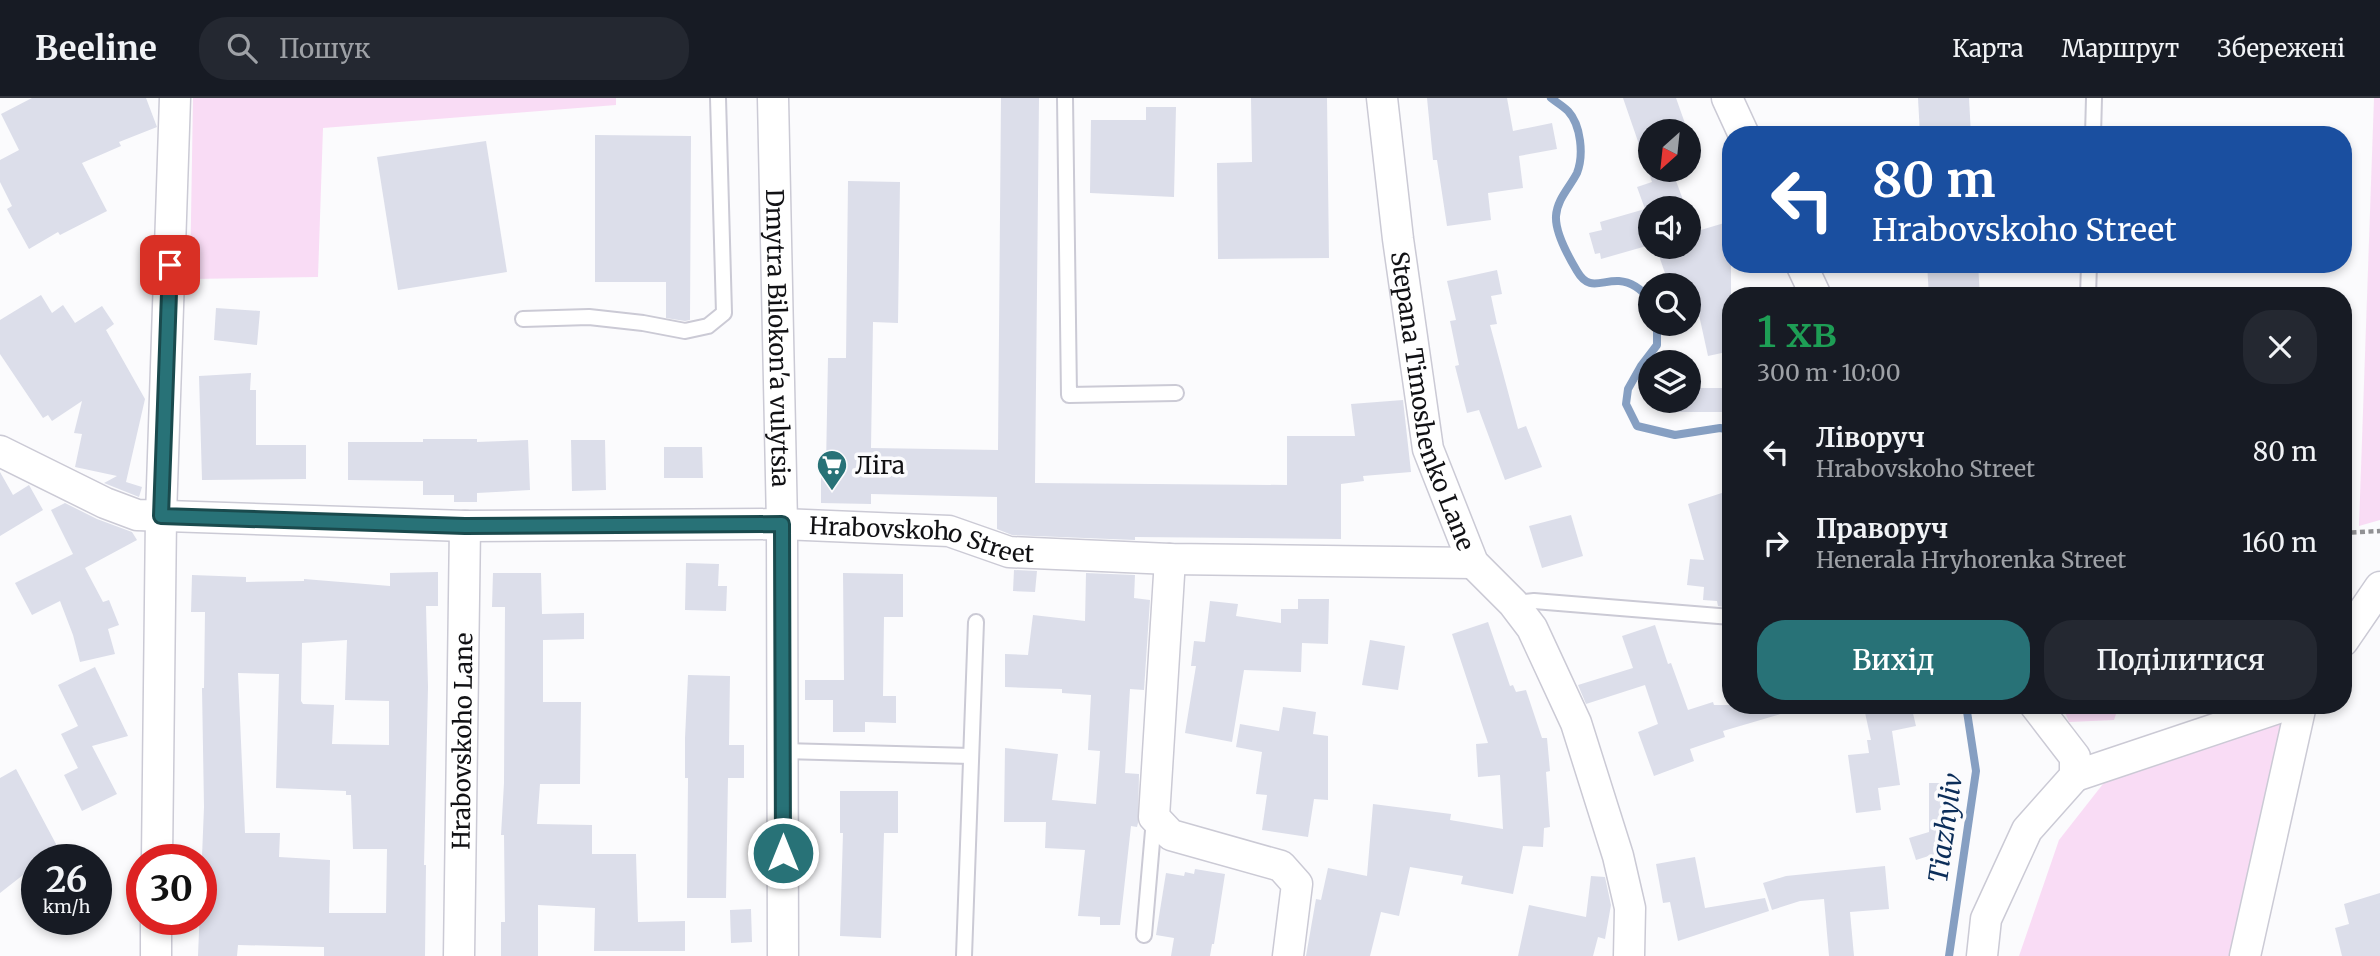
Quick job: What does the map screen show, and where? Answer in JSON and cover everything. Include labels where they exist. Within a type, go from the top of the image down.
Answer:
[{"type":"street","points":[[157,844],[161,516],[175,98]]},
{"type":"street","name":"Dmytra Bilokon'a vulytsia","points":[[773,98],[782,524],[783,956]]},
{"type":"street","name":"Stepana Timoshenko Lane","points":[[1382,98],[1398,239],[1428,449],[1473,563],[1513,603],[1532,628],[1576,723],[1618,856],[1630,908],[1629,956]]},
{"type":"street","points":[[1727,98],[1740,126]]},
{"type":"street","name":"Hrabovskoho Street","points":[[0,451],[104,503],[136,515],[465,526],[782,524],[949,531],[1009,552],[1170,559],[1473,563]]},
{"type":"street","name":"Hrabovskoho Lane","points":[[459,956],[465,526]]},
{"type":"street","points":[[1170,559],[1154,817],[1171,835],[1281,866],[1297,884],[1287,956]]},
{"type":"street","points":[[2352,628],[2379,593]]},
{"type":"street","points":[[2042,714],[2075,757],[2075,776]]},
{"type":"street","points":[[1982,956],[1986,919],[2027,830],[2075,776],[2260,714]]},
{"type":"street","points":[[2245,956],[2299,714]]},
{"type":"street","points":[[156,935],[156,956]]},
{"type":"lane","points":[[523,319],[589,317],[685,331],[708,326],[724,313],[718,98]]},
{"type":"lane","points":[[1065,98],[1069,395],[1176,393]]},
{"type":"lane","points":[[2093,126],[2094,98]]},
{"type":"lane","points":[[1513,603],[1534,601],[1722,616]]},
{"type":"lane","points":[[964,956],[976,622]]},
{"type":"lane","points":[[783,751],[971,756]]},
{"type":"lane","points":[[1144,935],[1154,817]]},
{"type":"path","points":[[2352,533],[2380,531]]},
{"type":"shaded area","points":[[193,98],[616,98],[616,105],[323,128],[318,277],[190,279]]},
{"type":"shaded area","points":[[2374,98],[2380,98],[2380,520],[2359,526]]},
{"type":"shaded area","points":[[2066,714],[2116,714],[2114,720],[2069,722]]},
{"type":"shaded area","points":[[2260,714],[2285,714],[2245,956],[2019,956],[2059,840],[2121,761]]},
{"type":"building","points":[[32,98],[146,98],[157,127],[119,142],[121,146],[82,163],[107,211],[60,235],[58,232],[29,249],[7,209],[12,206],[0,182],[0,160],[19,150],[1,114]]},
{"type":"building","points":[[1001,98],[1039,98],[1035,483],[1287,485],[1287,436],[1355,436],[1351,404],[1403,400],[1411,472],[1363,476],[1364,481],[1341,484],[1341,539],[1135,537],[1135,540],[1012,535],[997,529],[997,497],[871,494],[871,504],[821,503],[821,473],[826,466],[828,358],[846,358],[848,181],[900,182],[898,323],[873,322],[871,448],[998,450]]},
{"type":"building","points":[[1251,98],[1327,98],[1329,258],[1218,259],[1217,163],[1252,162]]},
{"type":"building","points":[[1427,98],[1507,98],[1513,131],[1552,123],[1557,149],[1519,156],[1523,188],[1488,193],[1491,220],[1447,226],[1437,160],[1433,160]]},
{"type":"building","points":[[1623,98],[1676,98],[1683,119],[1638,119],[1638,141]]},
{"type":"building","points":[[1918,98],[1969,98],[1971,126],[1920,126]]},
{"type":"building","points":[[1146,107],[1176,107],[1174,197],[1090,193],[1091,120],[1146,120]]},
{"type":"building","points":[[595,135],[691,136],[690,320],[666,318],[666,282],[595,282]]},
{"type":"building","points":[[486,141],[507,272],[398,290],[377,157]]},
{"type":"building","points":[[1652,182],[1676,182],[1682,196],[1640,196],[1637,187]]},
{"type":"building","points":[[1638,211],[1638,248],[1601,259],[1600,253],[1595,254],[1589,233],[1602,230],[1600,222]]},
{"type":"building","points":[[1722,224],[1722,273],[1731,273],[1731,287],[1722,287],[1722,353],[1708,356],[1701,324],[1701,273],[1665,273],[1660,259],[1701,259],[1701,230]]},
{"type":"building","points":[[1497,270],[1502,294],[1491,296],[1497,324],[1490,325],[1518,429],[1526,426],[1542,467],[1505,480],[1479,410],[1467,413],[1455,366],[1459,365],[1450,321],[1456,320],[1447,281]]},
{"type":"building","points":[[1928,273],[1979,273],[1979,287],[1928,287]]},
{"type":"building","points":[[41,295],[52,313],[63,305],[75,323],[102,306],[114,324],[106,330],[145,399],[126,482],[142,487],[139,497],[104,483],[117,476],[75,467],[82,434],[74,433],[82,401],[52,421],[48,415],[43,418],[0,354],[0,320]]},
{"type":"building","points":[[216,308],[260,311],[257,345],[214,340]]},
{"type":"building","points":[[251,373],[250,390],[256,390],[256,445],[306,445],[306,479],[202,480],[199,376]]},
{"type":"building","points":[[1701,388],[1722,388],[1722,412],[1701,412]]},
{"type":"building","points":[[423,439],[477,439],[477,442],[528,440],[530,490],[477,493],[477,502],[454,502],[454,495],[423,495],[423,481],[348,480],[348,442],[423,442]]},
{"type":"building","points":[[571,440],[605,440],[606,490],[572,491]]},
{"type":"building","points":[[664,447],[702,447],[703,478],[664,478]]},
{"type":"building","points":[[0,472],[13,495],[29,485],[43,510],[0,536]]},
{"type":"building","points":[[1722,493],[1722,607],[1718,606],[1717,601],[1703,600],[1704,587],[1687,585],[1690,559],[1704,560],[1688,504]]},
{"type":"building","points":[[65,503],[132,532],[137,540],[85,568],[103,602],[109,600],[119,625],[108,629],[115,654],[80,662],[60,601],[32,615],[15,583],[73,554],[51,510]]},
{"type":"building","points":[[1571,515],[1583,556],[1542,568],[1529,526]]},
{"type":"building","points":[[686,563],[719,564],[718,586],[727,586],[726,611],[685,610]]},
{"type":"building","points":[[1014,570],[1037,571],[1035,592],[1013,591]]},
{"type":"building","points":[[438,572],[438,606],[426,606],[428,687],[425,956],[324,956],[324,947],[238,945],[237,956],[198,956],[199,935],[217,935],[217,844],[203,844],[202,688],[205,612],[191,612],[192,575],[246,577],[246,582],[304,579],[390,586],[390,573]],"holes":[[[347,640],[345,700],[389,701],[389,745],[332,744],[334,705],[303,704],[301,701],[302,643]],[[238,673],[279,674],[276,788],[346,791],[346,795],[351,795],[353,849],[387,849],[386,913],[329,913],[330,860],[279,857],[280,833],[245,833]]]},
{"type":"building","points":[[493,573],[541,573],[542,614],[584,613],[584,639],[543,640],[543,702],[581,702],[580,784],[540,784],[537,824],[592,825],[592,854],[636,854],[638,922],[685,921],[685,951],[594,951],[595,908],[538,905],[538,956],[501,956],[501,922],[505,922],[504,835],[501,835],[505,607],[492,607]]},
{"type":"building","points":[[843,573],[903,574],[903,617],[884,617],[883,696],[896,696],[896,723],[865,722],[865,732],[833,732],[833,700],[805,700],[805,680],[844,680]]},
{"type":"building","points":[[1086,573],[1135,575],[1134,598],[1150,600],[1144,690],[1130,689],[1125,773],[1139,774],[1138,823],[1137,827],[1131,826],[1120,925],[1100,925],[1100,917],[1078,916],[1085,850],[1045,848],[1046,822],[1004,822],[1005,748],[1058,754],[1052,800],[1096,804],[1100,751],[1088,750],[1091,695],[1062,693],[1062,689],[1005,687],[1005,654],[1028,655],[1033,615],[1085,621]]},
{"type":"building","points":[[1298,599],[1329,599],[1328,644],[1302,643],[1301,672],[1244,670],[1232,742],[1185,733],[1196,666],[1191,666],[1194,641],[1205,642],[1210,601],[1238,604],[1236,616],[1281,623],[1281,609],[1298,609]]},
{"type":"building","points":[[1488,622],[1510,686],[1513,685],[1516,692],[1526,690],[1542,738],[1547,738],[1550,771],[1546,772],[1550,827],[1544,828],[1543,847],[1523,846],[1513,894],[1461,884],[1463,876],[1410,867],[1399,916],[1381,912],[1370,956],[1306,956],[1316,899],[1321,900],[1328,868],[1367,876],[1373,804],[1451,814],[1450,820],[1503,829],[1500,775],[1478,777],[1476,744],[1488,743],[1452,634]]},
{"type":"building","points":[[1655,625],[1688,710],[1713,702],[1714,705],[1722,705],[1722,714],[1781,714],[1723,731],[1725,737],[1690,749],[1694,761],[1654,776],[1638,732],[1658,724],[1645,685],[1586,704],[1578,685],[1633,668],[1622,636]]},
{"type":"building","points":[[1370,640],[1405,646],[1398,690],[1362,685]]},
{"type":"building","points":[[95,667],[128,736],[92,746],[117,794],[82,811],[64,775],[78,768],[61,734],[78,726],[58,685]]},
{"type":"building","points":[[688,675],[730,676],[729,745],[744,745],[744,778],[728,778],[726,898],[687,898],[688,778],[685,778],[685,738]]},
{"type":"building","points":[[1283,707],[1316,712],[1313,734],[1328,736],[1328,800],[1314,799],[1308,837],[1262,830],[1267,795],[1256,794],[1262,752],[1236,747],[1240,724],[1279,731]]},
{"type":"building","points":[[1865,714],[1913,714],[1916,726],[1892,731],[1900,785],[1878,788],[1881,810],[1856,813],[1848,755],[1869,753],[1867,740],[1871,740]]},
{"type":"building","points":[[16,769],[56,844],[21,844],[21,877],[0,893],[0,778]]},
{"type":"building","points":[[1929,783],[1953,783],[1954,848],[1916,860],[1909,838],[1929,832]]},
{"type":"building","points":[[840,791],[898,791],[898,833],[884,833],[881,938],[840,936],[843,833],[840,833]]},
{"type":"building","points":[[1695,857],[1705,908],[1765,898],[1769,911],[1678,941],[1670,902],[1663,903],[1656,864]]},
{"type":"building","points":[[1885,866],[1889,909],[1850,912],[1854,956],[1829,956],[1824,899],[1800,901],[1772,910],[1763,883],[1786,876]]},
{"type":"building","points":[[1195,869],[1225,874],[1214,944],[1210,956],[1171,956],[1174,938],[1156,935],[1166,873],[1184,876],[1185,872],[1194,874]]},
{"type":"building","points":[[1591,876],[1605,877],[1611,905],[1605,939],[1598,937],[1593,956],[1518,956],[1529,905],[1586,917]]},
{"type":"building","points":[[2380,893],[2380,956],[2342,956],[2335,928],[2349,924],[2344,904]]},
{"type":"building","points":[[751,909],[752,942],[731,943],[730,910]]},
{"type":"waterway","name":"Tiazhyliv","points":[[1551,98],[1572,117],[1580,140],[1577,173],[1561,199],[1556,216],[1566,251],[1586,281],[1596,284],[1624,282],[1638,289]]},
{"type":"waterway","name":"Tiazhyliv","points":[[1657,336],[1657,345],[1628,389],[1626,404],[1637,426],[1675,435],[1722,428]]},
{"type":"waterway","name":"Tiazhyliv","points":[[1949,956],[1976,771],[1967,714]]},
{"type":"place","name":"Ліга","points":[[832,492]]},
{"type":"route","points":[[170,265],[161,516],[465,526],[782,524],[783,853]]}]
